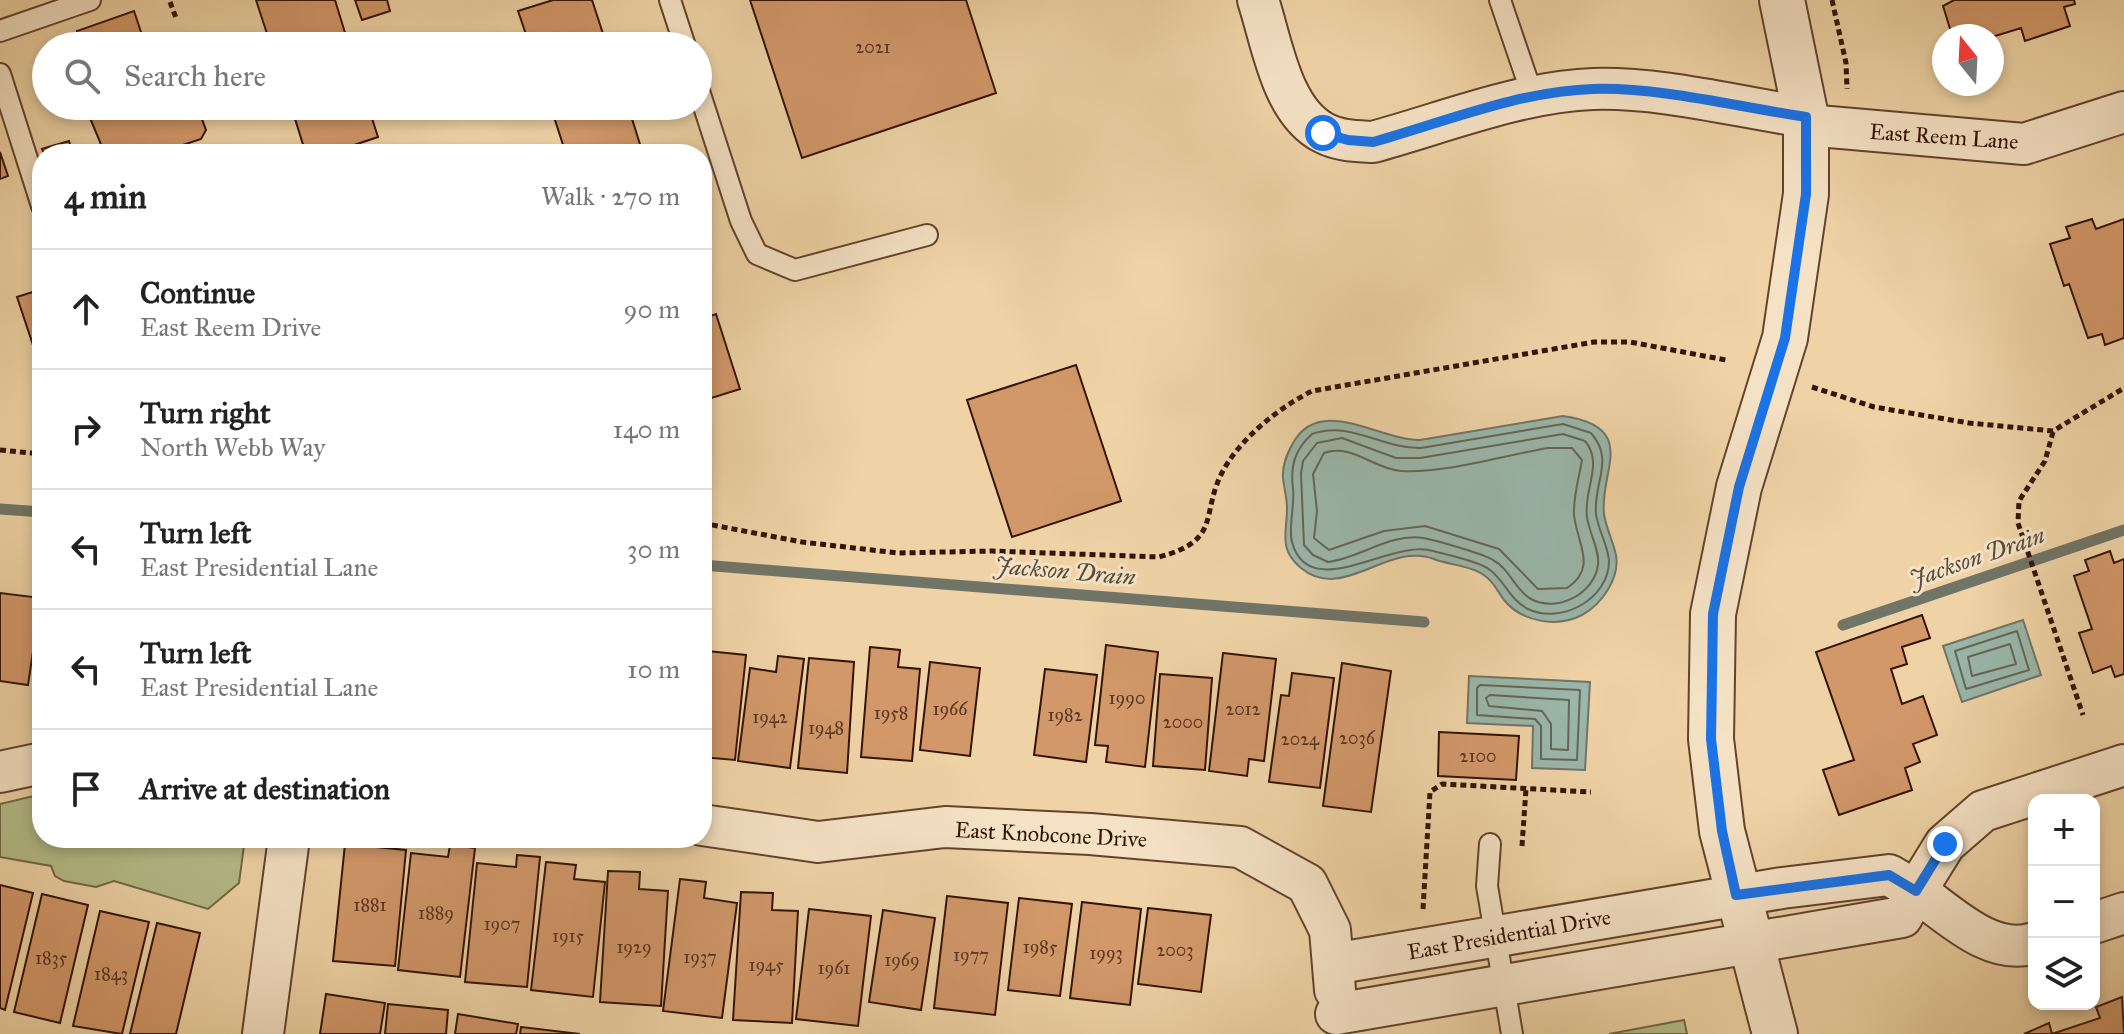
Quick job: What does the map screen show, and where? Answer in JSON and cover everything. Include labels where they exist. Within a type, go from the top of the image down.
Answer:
[{"type":"street","name":"East Reem Lane","points":[[1258,0],[1289,93],[1303,116],[1323,133],[1348,140],[1373,142],[1533,97],[1593,89],[1643,92],[1806,121],[2024,144],[2124,112]]},
{"type":"street","points":[[1775,1034],[1736,895],[1722,831],[1711,739],[1713,614],[1739,487],[1785,338],[1806,194],[1806,121],[1782,0]]},
{"type":"street","points":[[0,772],[32,765]]},
{"type":"street","points":[[1333,964],[1337,1024],[1504,985],[1902,917],[1945,844],[1983,811],[2124,765]]},
{"type":"street","name":"East Knobcone Drive","points":[[712,826],[818,842],[945,827],[1090,834],[1240,847],[1307,884],[1330,930],[1333,964]]},
{"type":"street","points":[[263,1034],[288,848]]},
{"type":"street","name":"East Presidential Drive","points":[[1333,964],[1736,895],[1889,875],[1989,942],[2028,945]]},
{"type":"street","points":[[2100,921],[2124,913]]},
{"type":"lane","points":[[0,31],[90,0]]},
{"type":"lane","points":[[670,0],[680,32]]},
{"type":"lane","points":[[1500,0],[1533,97]]},
{"type":"lane","points":[[0,74],[32,175]]},
{"type":"lane","points":[[708,120],[741,221],[757,254],[795,270],[927,235]]},
{"type":"lane","points":[[1490,844],[1487,886],[1512,1034]]},
{"type":"path","points":[[1832,0],[1846,63],[1847,89]]},
{"type":"path","points":[[170,2],[176,18]]},
{"type":"path","points":[[712,525],[802,542],[898,553],[992,551],[1159,557],[1186,550],[1207,528],[1223,471],[1244,444],[1284,405],[1312,391],[1594,342],[1630,342],[1726,360]]},
{"type":"path","points":[[1799,383],[1874,407],[1969,423],[2053,431],[2124,388]]},
{"type":"path","points":[[2053,431],[2045,461],[2019,501],[2018,523],[2083,715]]},
{"type":"path","points":[[0,450],[32,453]]},
{"type":"path","points":[[1423,910],[1430,792],[1442,784],[1591,792]]},
{"type":"path","points":[[1522,846],[1526,789]]},
{"type":"green space","points":[[32,796],[32,848],[244,848],[239,883],[208,909],[114,881],[96,887],[64,881],[55,876],[51,866],[0,857],[0,804]]},
{"type":"green space","points":[[1684,1020],[1687,1034],[1609,1034]]},
{"type":"water","points":[[1563,416],[1587,422],[1601,430],[1608,441],[1610,453],[1604,514],[1617,564],[1608,590],[1582,615],[1551,622],[1530,618],[1511,607],[1491,581],[1480,573],[1434,559],[1417,556],[1400,558],[1333,579],[1317,577],[1301,568],[1289,554],[1285,540],[1287,508],[1283,469],[1293,443],[1305,429],[1319,422],[1335,421],[1420,440]]},
{"type":"water","points":[[2023,620],[2041,675],[1962,702],[1943,646]]},
{"type":"water","points":[[1469,676],[1590,682],[1585,770],[1532,768],[1533,726],[1467,723]]},
{"type":"building","points":[[256,0],[335,0],[345,32],[266,32]]},
{"type":"building","points":[[355,0],[387,0],[390,11],[362,20]]},
{"type":"building","points":[[553,0],[592,0],[602,32],[525,32],[518,11]]},
{"type":"building","points":[[750,0],[966,0],[996,93],[802,158]]},
{"type":"building","points":[[1954,0],[2074,0],[2075,4],[2064,7],[2070,26],[2025,41],[2021,28],[2004,33],[2004,24],[1949,24],[1943,6]]},
{"type":"building","points":[[134,11],[141,32],[77,32]]},
{"type":"building","points":[[91,120],[202,120],[206,130],[201,139],[186,144],[101,144]]},
{"type":"building","points":[[295,120],[373,120],[378,137],[357,144],[303,144]]},
{"type":"building","points":[[555,120],[632,120],[640,144],[563,144]]},
{"type":"building","points":[[0,152],[8,176],[0,179]]},
{"type":"building","points":[[2092,219],[2096,229],[2124,219],[2124,338],[2105,345],[2102,334],[2088,338],[2069,284],[2064,286],[2050,244],[2070,238],[2066,227]]},
{"type":"building","points":[[32,292],[32,342],[17,297]]},
{"type":"building","points":[[716,314],[740,389],[712,398],[712,315]]},
{"type":"building","points":[[1076,365],[1121,501],[1012,537],[967,400]]},
{"type":"building","points":[[2110,551],[2114,563],[2124,559],[2124,674],[2115,677],[2111,666],[2093,673],[2079,633],[2092,629],[2074,576],[2089,571],[2085,560]]},
{"type":"building","points":[[0,593],[32,597],[32,658],[28,685],[0,681]]},
{"type":"building","points":[[1922,615],[1930,638],[1902,647],[1907,664],[1891,669],[1902,704],[1923,696],[1937,735],[1913,744],[1920,762],[1905,768],[1912,790],[1839,815],[1823,770],[1854,760],[1816,652]]},
{"type":"building","points":[[1106,645],[1158,652],[1145,767],[1106,762],[1108,746],[1095,745]]},
{"type":"building","points":[[870,647],[900,650],[898,667],[920,669],[912,761],[861,757]]},
{"type":"building","points":[[712,652],[746,655],[735,760],[712,758]]},
{"type":"building","points":[[1223,653],[1276,659],[1264,761],[1249,759],[1247,776],[1209,771]]},
{"type":"building","points":[[778,656],[804,659],[790,768],[738,761],[750,668],[776,672]]},
{"type":"building","points":[[809,658],[854,662],[847,773],[798,768]]},
{"type":"building","points":[[930,662],[980,668],[970,756],[920,750]]},
{"type":"building","points":[[1342,663],[1391,671],[1371,812],[1323,806]]},
{"type":"building","points":[[1045,669],[1097,675],[1086,762],[1034,755]]},
{"type":"building","points":[[1292,673],[1334,678],[1320,788],[1269,782],[1281,695],[1289,696]]},
{"type":"building","points":[[1160,674],[1212,678],[1205,770],[1153,766]]},
{"type":"building","points":[[1439,732],[1519,736],[1516,780],[1438,776]]},
{"type":"building","points":[[345,848],[406,850],[395,966],[333,961]]},
{"type":"building","points":[[450,848],[475,848],[460,977],[398,970],[411,853],[448,857]]},
{"type":"building","points":[[517,855],[540,857],[527,987],[465,982],[477,863],[516,867]]},
{"type":"building","points":[[546,862],[576,865],[574,879],[605,882],[593,997],[531,990]]},
{"type":"building","points":[[608,871],[640,872],[639,889],[668,891],[661,1006],[600,1002]]},
{"type":"building","points":[[680,879],[706,882],[704,898],[737,903],[722,1018],[663,1011]]},
{"type":"building","points":[[0,885],[33,893],[5,1010],[0,1008]]},
{"type":"building","points":[[741,892],[773,893],[772,910],[798,911],[792,1023],[733,1020]]},
{"type":"building","points":[[42,894],[88,905],[60,1023],[14,1012]]},
{"type":"building","points":[[947,896],[1008,903],[995,1015],[934,1008]]},
{"type":"building","points":[[1019,898],[1072,904],[1060,996],[1008,990]]},
{"type":"building","points":[[1082,902],[1141,909],[1130,1005],[1070,998]]},
{"type":"building","points":[[1148,908],[1211,915],[1201,992],[1138,984]]},
{"type":"building","points":[[809,909],[871,916],[858,1026],[796,1019]]},
{"type":"building","points":[[883,910],[935,918],[921,1010],[869,1002]]},
{"type":"building","points":[[100,911],[149,922],[122,1034],[73,1026]]},
{"type":"building","points":[[157,923],[200,933],[176,1034],[130,1034]]},
{"type":"building","points":[[326,994],[385,1003],[380,1034],[320,1034]]},
{"type":"building","points":[[2122,997],[2124,1034],[2052,1034],[2100,1018],[2097,1010],[2100,1010],[2100,1005]]},
{"type":"building","points":[[388,1004],[448,1010],[446,1034],[385,1034]]},
{"type":"building","points":[[458,1014],[518,1024],[516,1034],[455,1034]]},
{"type":"building","points":[[2049,1023],[2052,1034],[2024,1034]]},
{"type":"building","points":[[521,1027],[580,1034],[520,1034]]},
{"type":"waterway","name":"Jackson Drain","points":[[0,509],[32,511]]},
{"type":"waterway","name":"Jackson Drain","points":[[1843,625],[2124,530]]},
{"type":"waterway","name":"Jackson Drain","points":[[712,566],[1424,622]]},
{"type":"route","points":[[1323,133],[1348,140],[1373,142],[1533,97],[1593,89],[1643,92],[1806,117],[1806,194],[1785,338],[1739,487],[1713,614],[1711,739],[1722,831],[1736,895],[1889,875],[1916,891],[1945,844]]}]
